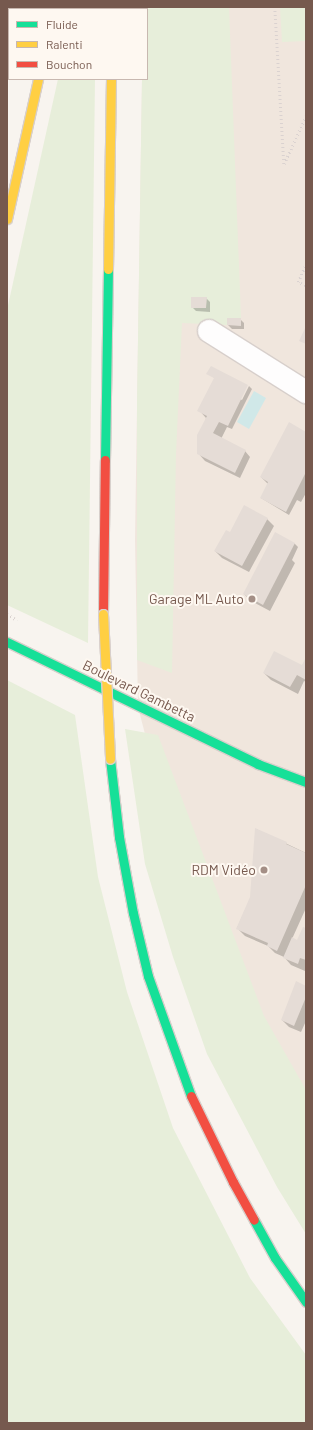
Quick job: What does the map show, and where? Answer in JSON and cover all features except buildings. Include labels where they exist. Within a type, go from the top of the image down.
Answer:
[{"type":"main road","points":[[7,219],[38,80]]},
{"type":"main road","points":[[111,80],[103,614],[110,760],[119,837],[133,913],[148,976],[169,1038],[196,1108],[233,1182],[275,1258],[306,1302]]},
{"type":"main road","name":"Boulevard Gambetta","points":[[7,642],[258,764],[306,782]]},
{"type":"main road","name":"Boulevard Gambetta","points":[[258,764],[294,788]]},
{"type":"street","points":[[209,331],[306,392]]},
{"type":"path","points":[[275,7],[284,164],[306,116]]},
{"type":"path","points":[[306,264],[298,282],[306,286]]},
{"type":"shaded area","points":[[306,7],[306,1168],[171,834],[138,707],[135,540],[142,80],[148,80],[148,8],[143,8]]},
{"type":"green space","points":[[229,7],[241,318],[227,318],[227,325],[182,323],[176,454],[172,673],[137,660],[137,403],[142,80],[148,80],[148,8],[143,8]]},
{"type":"green space","points":[[280,7],[306,7],[306,41],[282,42]]},
{"type":"green space","points":[[58,80],[95,80],[88,643],[7,605],[7,310]]},
{"type":"green space","points":[[7,680],[75,715],[98,877],[127,992],[173,1128],[250,1278],[306,1355],[306,1423],[7,1423]]},
{"type":"green space","points":[[125,729],[158,735],[264,1016],[306,1090],[306,1234],[277,1187],[207,1054],[173,957],[145,864]]},
{"type":"water","points":[[254,391],[266,398],[249,429],[237,422]]},
{"type":"traffic: fast","points":[[105,460],[108,269]]},
{"type":"traffic: fast","points":[[7,642],[258,764],[306,782]]},
{"type":"traffic: fast","points":[[110,759],[119,837],[133,913],[148,976],[191,1096]]},
{"type":"traffic: fast","points":[[254,1220],[275,1258],[306,1302]]},
{"type":"traffic: slow","points":[[7,219],[38,80]]},
{"type":"traffic: slow","points":[[108,269],[111,80]]},
{"type":"traffic: slow","points":[[103,614],[110,759]]},
{"type":"traffic: jam","points":[[103,614],[105,460]]},
{"type":"traffic: jam","points":[[191,1096],[233,1182],[254,1220]]},
{"type":"place","name":"Garage ML Auto","points":[[252,599]]},
{"type":"place","name":"RDM Vidéo","points":[[264,870]]}]
